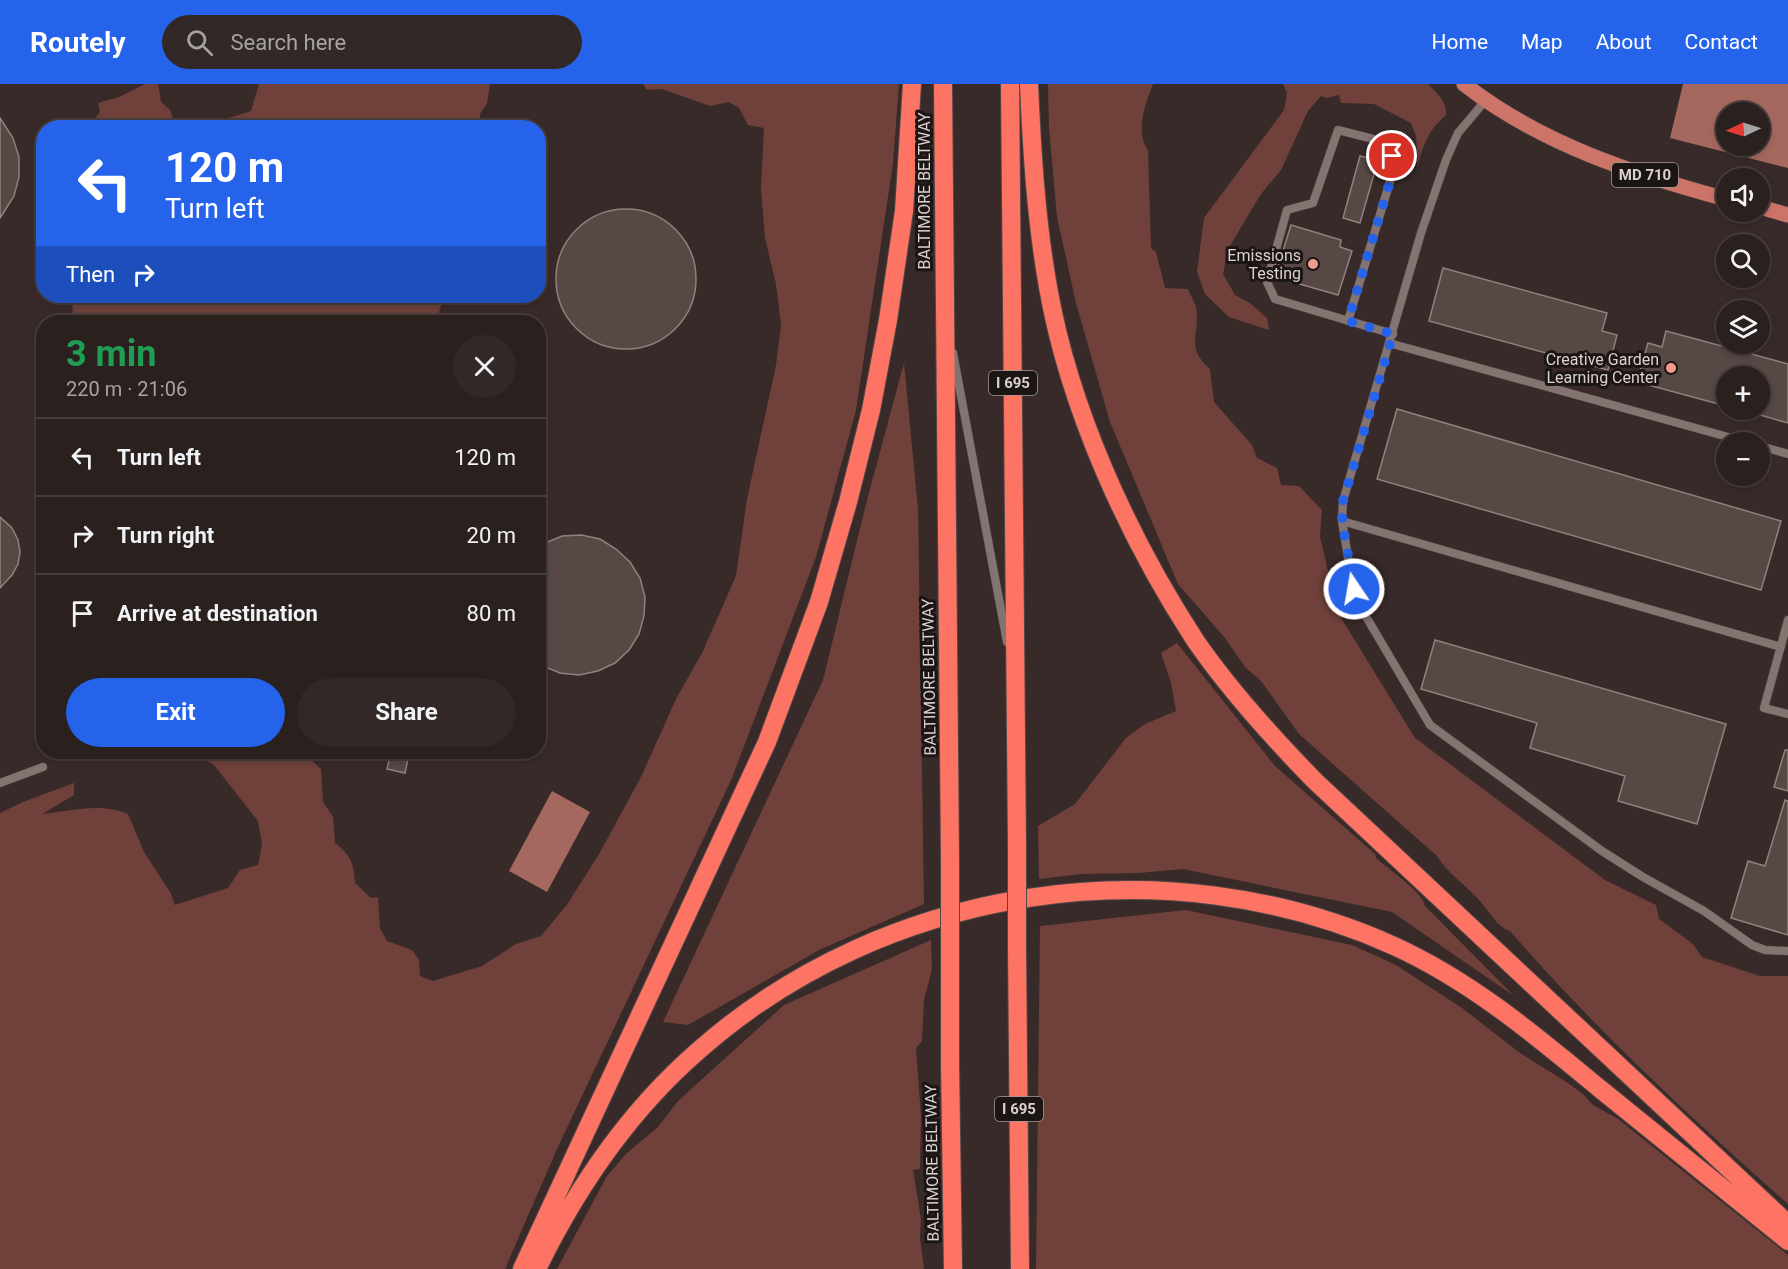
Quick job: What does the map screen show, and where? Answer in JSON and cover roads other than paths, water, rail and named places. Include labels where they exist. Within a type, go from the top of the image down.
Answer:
[{"type":"highway","points":[[522,1269],[767,742],[819,602],[848,502],[871,410],[888,320],[904,211],[912,84]]},
{"type":"highway","name":"BALTIMORE BELTWAY","points":[[943,84],[953,1269]]},
{"type":"highway","name":"I 695","points":[[1010,84],[1020,1269]]},
{"type":"highway","points":[[1029,84],[1032,160],[1038,221],[1048,289],[1064,357],[1108,478],[1136,539],[1196,640],[1267,732],[1316,781],[1788,1224]]},
{"type":"highway","points":[[537,1269],[566,1211],[627,1125],[698,1050],[740,1016],[775,992],[826,962],[921,922],[970,909],[1032,897],[1093,890],[1168,891],[1256,902],[1303,913],[1394,946],[1439,969],[1508,1014],[1788,1241]]},
{"type":"main road","name":"MD 710","points":[[1464,84],[1485,101],[1566,146],[1618,167],[1716,196]]},
{"type":"main road","points":[[1770,210],[1788,215]]},
{"type":"lane","points":[[1485,101],[1458,133],[1446,160],[1421,233],[1343,501],[1342,521],[1358,603],[1430,725],[1602,851],[1642,877],[1704,911],[1752,945],[1765,950],[1788,951]]},
{"type":"lane","points":[[1348,321],[1394,168],[1389,144],[1338,130],[1313,203],[1287,210],[1267,282],[1275,299],[1348,321],[1393,334]]},
{"type":"lane","points":[[945,311],[1015,682]]},
{"type":"lane","points":[[1389,344],[1716,434]]},
{"type":"lane","points":[[1770,449],[1788,454]]},
{"type":"lane","points":[[1342,521],[1781,646]]},
{"type":"lane","points":[[1788,620],[1764,708],[1788,714]]},
{"type":"lane","points":[[0,783],[44,768]]},
{"type":"place","name":"Emissions Testing","points":[[1313,264]]},
{"type":"place","name":"Creative Garden Learning Center","points":[[1671,368]]}]
